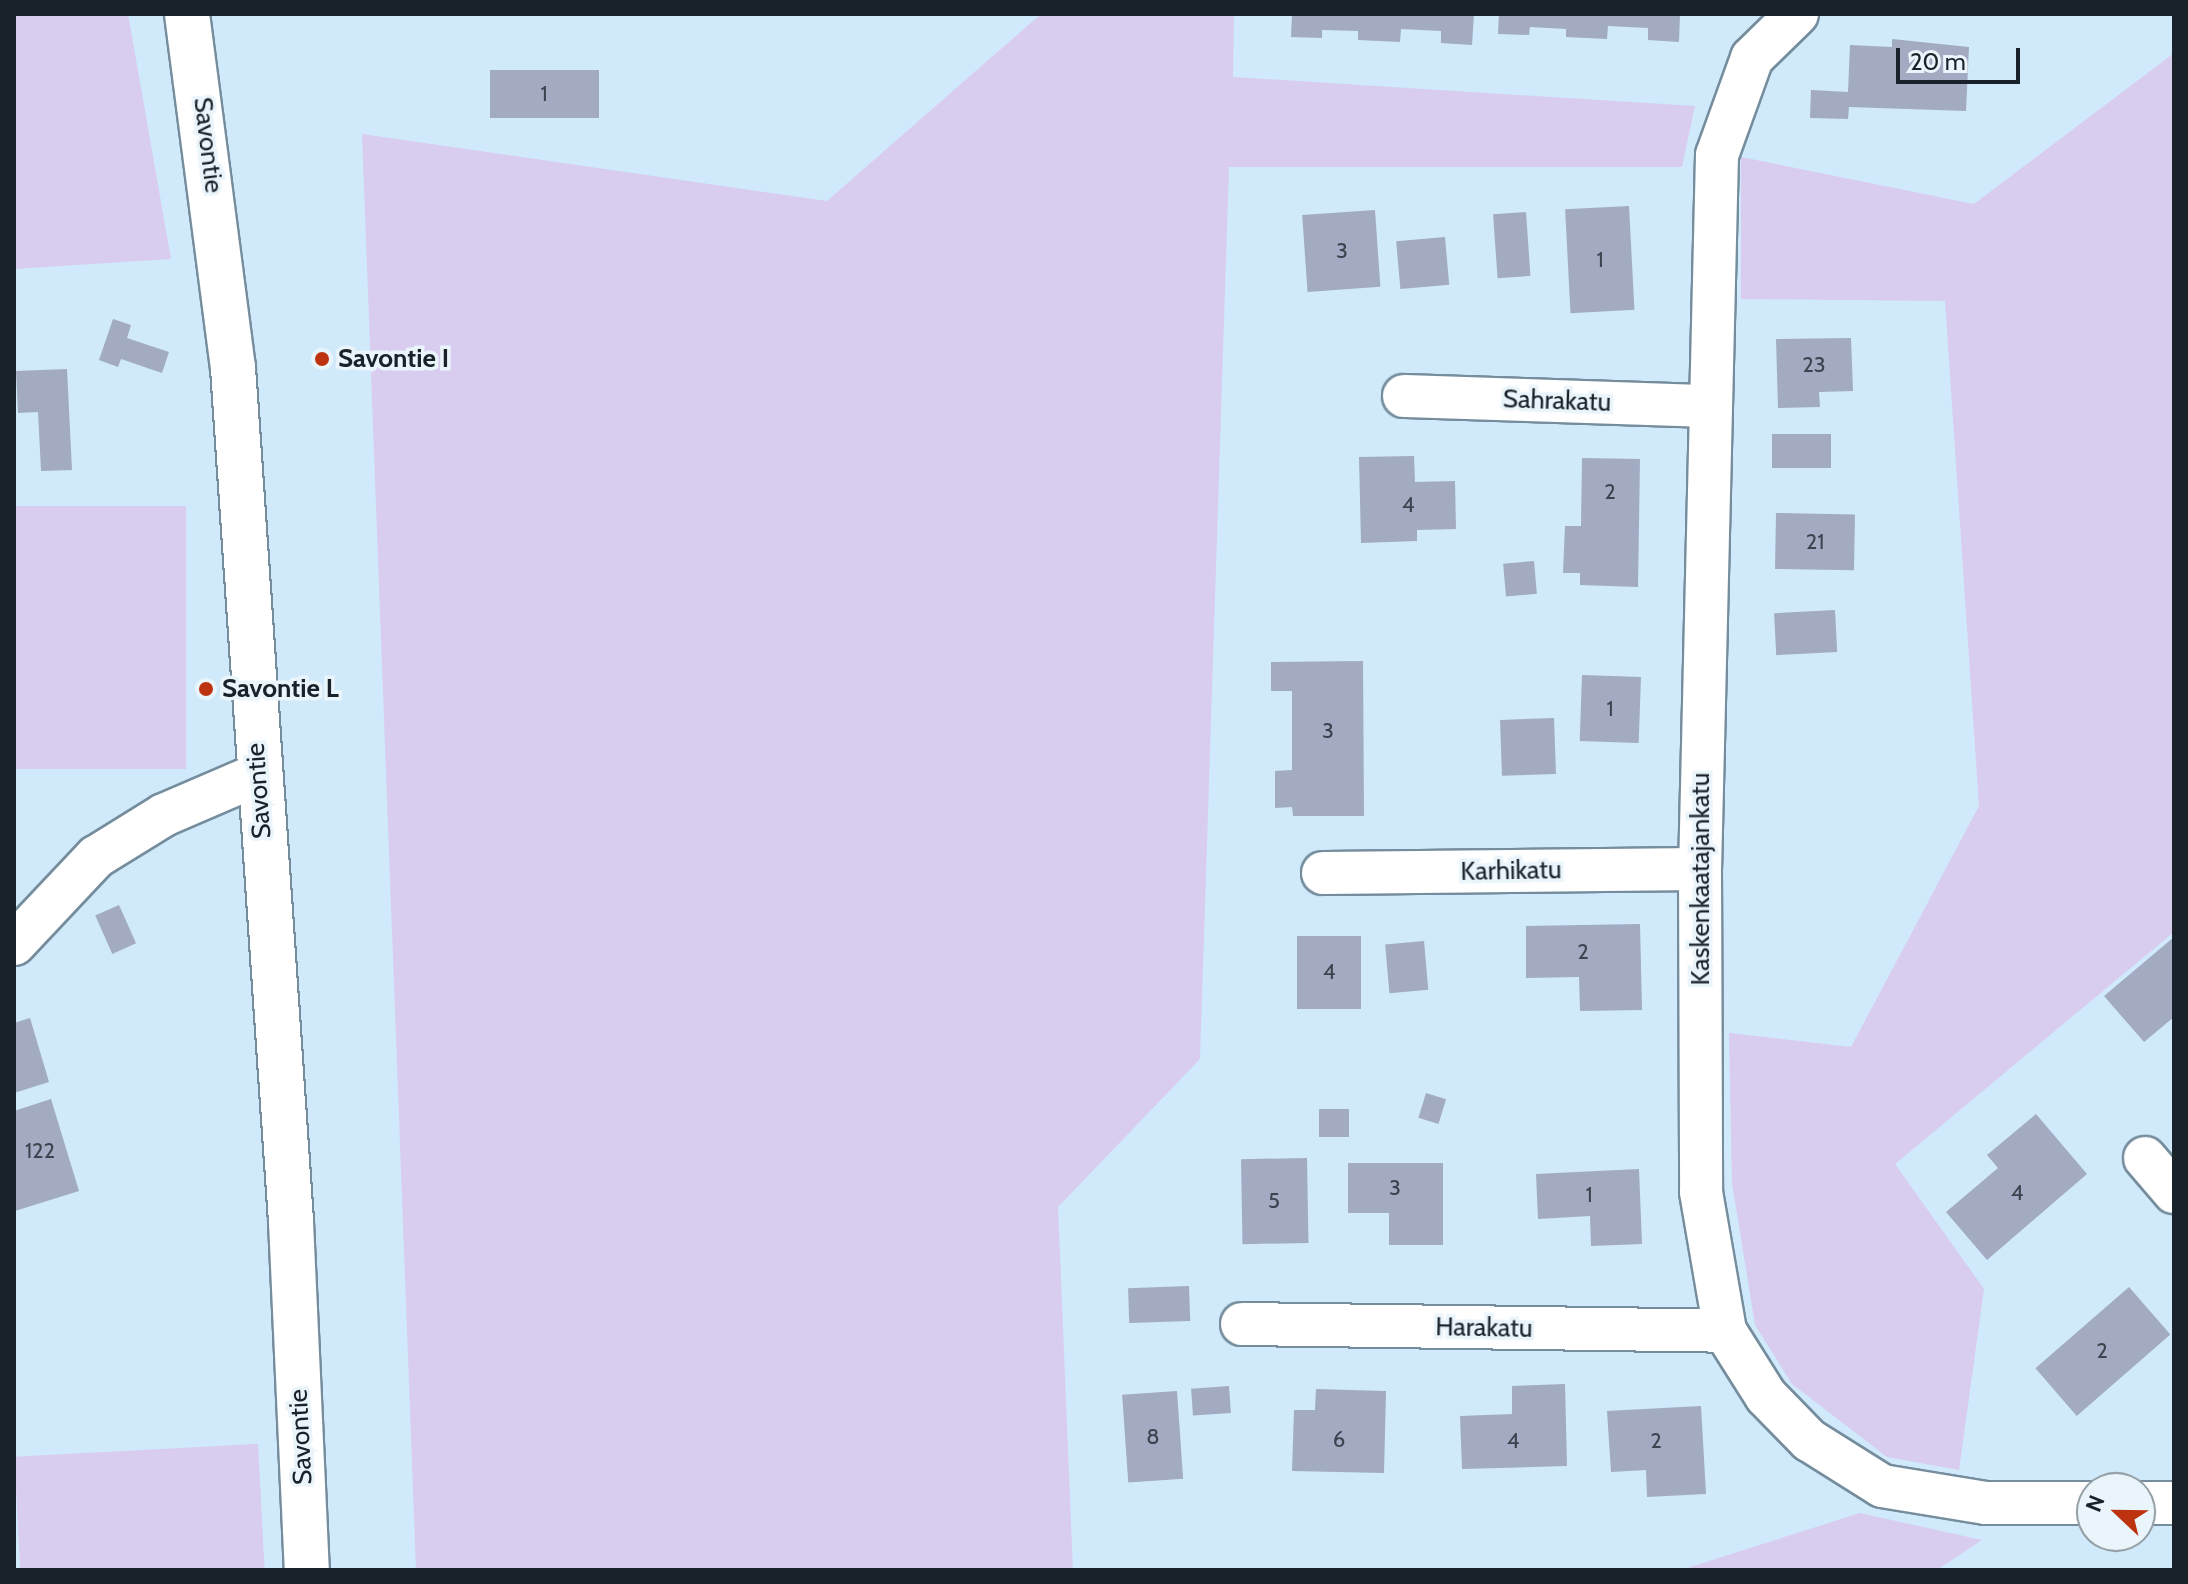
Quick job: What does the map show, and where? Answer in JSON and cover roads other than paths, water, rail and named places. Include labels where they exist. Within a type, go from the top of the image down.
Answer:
[{"type":"main road","name":"Savontie","points":[[187,14],[233,368],[257,775],[291,1222],[307,1570]]},
{"type":"street","name":"Kaskenkaatajankatu","points":[[1797,14],[1752,58],[1717,155],[1700,869],[1701,1192],[1725,1331],[1766,1396],[1809,1440],[1882,1486],[1986,1503],[2076,1503]]},
{"type":"street","name":"Sahrakatu","points":[[1404,396],[1711,406]]},
{"type":"street","points":[[14,944],[96,857],[164,815],[257,775]]},
{"type":"street","name":"Karhikatu","points":[[1323,873],[1700,869]]},
{"type":"street","points":[[2145,1158],[2174,1192]]},
{"type":"street","name":"Harakatu","points":[[1242,1324],[1725,1331]]},
{"type":"place","name":"Savontie I","points":[[322,359]]},
{"type":"place","name":"Savontie L","points":[[206,689]]}]
